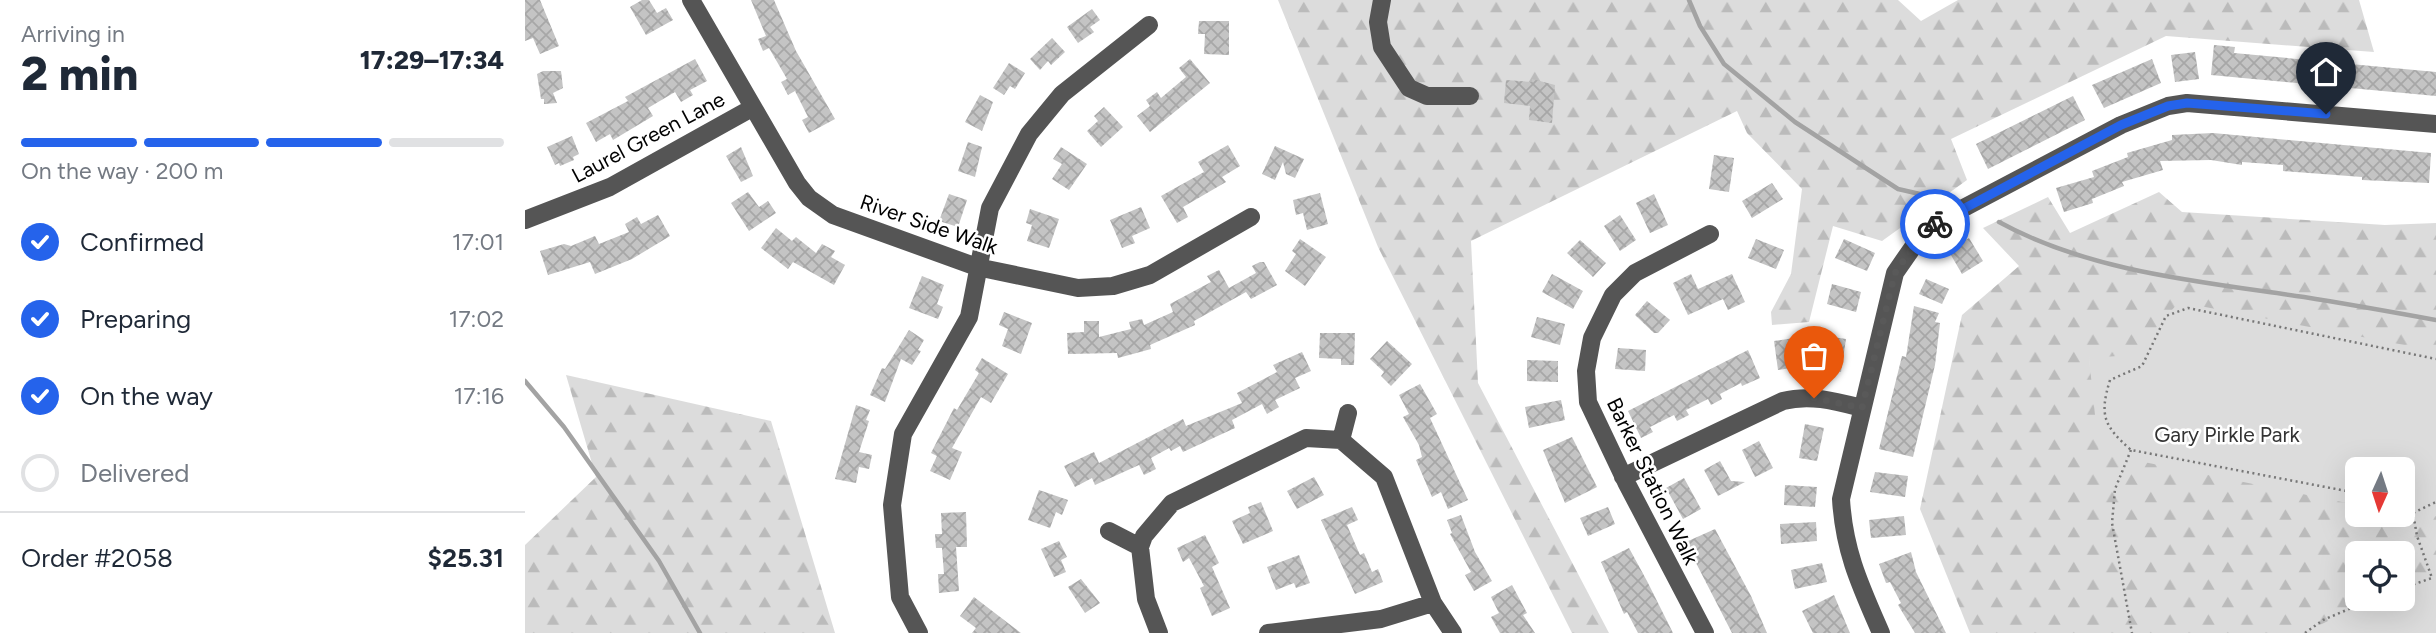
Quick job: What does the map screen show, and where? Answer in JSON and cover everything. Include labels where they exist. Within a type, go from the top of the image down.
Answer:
[{"type":"street","name":"River Side Walk","points":[[691,0],[797,183],[809,198],[825,209],[977,267],[1043,283],[1078,288],[1113,286],[1150,275],[1251,217]]},
{"type":"street","points":[[1382,0],[1378,22],[1382,47],[1409,88],[1427,96],[1470,96]]},
{"type":"street","points":[[919,633],[900,597],[892,505],[897,457],[903,434],[969,317],[990,208],[1029,134],[1062,94],[1149,25]]},
{"type":"street","points":[[1881,633],[1850,563],[1843,534],[1841,499],[1895,273],[1913,247],[1937,222],[2121,125],[2168,106],[2187,103],[2436,124]]},
{"type":"street","name":"Laurel Green Lane","points":[[525,220],[610,187],[752,108]]},
{"type":"street","name":"Barker Station Walk","points":[[1705,633],[1623,477],[1588,402],[1586,371],[1592,338],[1613,295],[1635,273],[1710,234]]},
{"type":"street","points":[[1623,477],[1783,401],[1798,397],[1830,399],[1862,408]]},
{"type":"street","points":[[1341,440],[1348,413]]},
{"type":"street","points":[[1159,633],[1147,606],[1140,547],[1144,536],[1173,503],[1207,484],[1306,438],[1341,440],[1384,477],[1433,603],[1453,633]]},
{"type":"street","points":[[1109,531],[1140,547]]},
{"type":"street","points":[[1268,633],[1381,619],[1433,603]]},
{"type":"path","points":[[2345,491],[2131,450],[2114,435],[2105,419],[2103,404],[2110,380],[2142,366],[2166,316],[2188,308],[2436,359]]},
{"type":"path","points":[[2131,450],[2115,489],[2112,523],[2132,633]]},
{"type":"path","points":[[2415,512],[2436,502]]},
{"type":"path","points":[[2415,524],[2434,577],[2415,584]]},
{"type":"path","points":[[2305,633],[2323,620],[2345,611]]},
{"type":"green space","points":[[1278,0],[1898,0],[1921,21],[1958,0],[2359,0],[2374,52],[2166,36],[1951,139],[1967,180],[1882,241],[1833,226],[1809,322],[1772,325],[1771,312],[1791,274],[1802,189],[1747,133],[1737,111],[1471,241],[1478,383],[1609,633],[1572,633],[1378,247]]},
{"type":"green space","points":[[2159,192],[2182,212],[2385,225],[2436,223],[2436,351],[2179,302],[2132,355],[2089,358],[2099,453],[2345,503],[2345,527],[2415,527],[2415,517],[2426,520],[2436,516],[2436,569],[2415,579],[2415,541],[2345,541],[2345,611],[2349,611],[2303,633],[1970,633],[1920,509],[1962,315],[2019,266],[1983,228],[2048,197],[2070,233]]},
{"type":"green space","name":"Gary Pirkle Park","points":[[2436,285],[2436,633],[2142,633],[2092,474],[2089,358],[2149,300]]},
{"type":"green space","points":[[566,375],[771,421],[835,633],[525,633],[525,545],[596,477]]},
{"type":"building","points":[[525,0],[540,0],[559,46],[540,54],[533,38],[525,41]]},
{"type":"building","points":[[642,0],[649,0],[657,13],[666,8],[673,20],[646,35],[630,7]]},
{"type":"building","points":[[751,0],[774,0],[796,51],[835,119],[809,133],[802,120],[808,117],[795,91],[788,95],[781,82],[787,79],[769,48],[763,51],[758,39],[766,36]]},
{"type":"building","points":[[1092,9],[1100,20],[1090,27],[1094,32],[1078,43],[1067,27]]},
{"type":"building","points":[[1199,21],[1229,21],[1229,55],[1204,54],[1205,34],[1198,34]]},
{"type":"building","points":[[1052,38],[1065,52],[1051,65],[1048,61],[1040,70],[1030,59]]},
{"type":"building","points":[[2214,45],[2235,47],[2234,53],[2436,72],[2436,96],[2211,75]]},
{"type":"building","points":[[2195,52],[2199,79],[2175,82],[2171,55]]},
{"type":"building","points":[[695,59],[707,81],[690,90],[693,95],[681,102],[675,92],[648,108],[653,116],[613,140],[610,134],[596,142],[586,123],[628,101],[625,97]]},
{"type":"building","points":[[1190,59],[1210,83],[1150,132],[1137,116],[1150,106],[1146,100],[1157,92],[1161,98],[1186,77],[1179,68]]},
{"type":"building","points":[[2152,59],[2161,83],[2104,108],[2092,85]]},
{"type":"building","points":[[1009,63],[1025,73],[1015,89],[1010,86],[1004,95],[993,88]]},
{"type":"building","points":[[543,71],[561,71],[563,88],[553,93],[557,103],[544,104],[544,99],[541,99],[537,74]]},
{"type":"building","points":[[1532,79],[1555,85],[1552,123],[1529,120],[1530,106],[1504,103],[1506,80],[1532,82]]},
{"type":"building","points":[[980,95],[993,102],[982,131],[965,122]]},
{"type":"building","points":[[2073,96],[2085,120],[1988,169],[1976,144]]},
{"type":"building","points":[[1104,107],[1123,127],[1101,147],[1087,131],[1098,121],[1094,116]]},
{"type":"building","points":[[2213,133],[2431,153],[2429,183],[2362,180],[2362,177],[2283,171],[2283,165],[2242,162],[2242,165],[2211,160],[2160,161],[2163,170],[2122,182],[2124,186],[2092,199],[2093,203],[2064,212],[2056,188],[2094,177],[2092,171],[2128,157],[2127,153],[2172,140],[2172,135]]},
{"type":"building","points":[[572,136],[579,154],[573,157],[574,160],[560,166],[559,163],[555,165],[547,147]]},
{"type":"building","points":[[968,142],[982,147],[975,177],[958,171]]},
{"type":"building","points":[[1228,145],[1240,166],[1222,177],[1226,182],[1183,207],[1188,217],[1177,223],[1161,196],[1204,172],[1198,162]]},
{"type":"building","points":[[1275,146],[1304,159],[1295,178],[1286,174],[1283,162],[1275,180],[1262,174]]},
{"type":"building","points":[[741,147],[753,176],[741,182],[726,156]]},
{"type":"building","points":[[1061,147],[1087,164],[1069,190],[1052,179],[1062,164],[1053,159]]},
{"type":"building","points":[[1714,155],[1734,158],[1729,192],[1709,189]]},
{"type":"building","points":[[1772,183],[1783,199],[1752,218],[1742,201]]},
{"type":"building","points":[[748,192],[759,207],[768,201],[776,213],[749,231],[731,203]]},
{"type":"building","points":[[1320,193],[1328,224],[1307,230],[1303,213],[1296,215],[1293,200]]},
{"type":"building","points":[[949,194],[967,200],[958,227],[939,221]]},
{"type":"building","points":[[1654,194],[1668,225],[1650,233],[1636,203]]},
{"type":"building","points":[[1141,207],[1150,228],[1132,236],[1135,243],[1122,248],[1110,220]]},
{"type":"building","points":[[1030,209],[1059,219],[1049,248],[1027,241],[1032,225],[1026,223]]},
{"type":"building","points":[[658,215],[670,236],[632,259],[595,274],[590,262],[548,275],[540,251],[564,244],[571,246],[595,236],[599,244],[629,232],[625,224],[637,217],[641,224]]},
{"type":"building","points":[[1620,215],[1636,240],[1620,251],[1604,226]]},
{"type":"building","points":[[776,228],[792,241],[796,237],[816,253],[822,244],[835,251],[831,257],[845,265],[834,285],[793,262],[788,269],[761,248]]},
{"type":"building","points":[[1969,238],[1983,261],[1962,274],[1948,250]]},
{"type":"building","points":[[1300,239],[1326,257],[1305,286],[1285,271],[1296,254],[1292,251]]},
{"type":"building","points":[[1756,239],[1784,250],[1776,269],[1748,258]]},
{"type":"building","points":[[1844,239],[1875,253],[1867,271],[1835,258]]},
{"type":"building","points":[[1580,240],[1606,263],[1593,277],[1567,253]]},
{"type":"building","points":[[1264,262],[1277,285],[1251,299],[1246,292],[1194,321],[1195,325],[1150,345],[1151,349],[1118,358],[1117,353],[1068,354],[1067,333],[1084,332],[1084,321],[1099,321],[1099,337],[1131,329],[1129,322],[1142,319],[1144,325],[1173,312],[1170,304],[1211,282],[1207,276],[1219,270],[1229,288],[1256,273],[1252,266]]},
{"type":"building","points":[[1552,274],[1583,291],[1573,309],[1542,292]]},
{"type":"building","points":[[1691,274],[1698,289],[1732,274],[1745,302],[1728,310],[1723,299],[1688,315],[1673,283]]},
{"type":"building","points":[[922,276],[944,285],[937,304],[943,307],[938,319],[909,308]]},
{"type":"building","points":[[1926,279],[1949,289],[1942,304],[1919,294]]},
{"type":"building","points":[[1832,284],[1861,292],[1856,312],[1827,304]]},
{"type":"building","points":[[1647,301],[1670,320],[1658,333],[1654,333],[1635,315]]},
{"type":"building","points":[[1914,306],[1939,313],[1935,322],[1940,323],[1935,365],[1913,457],[1879,449],[1902,356],[1906,357]]},
{"type":"building","points":[[1004,312],[1032,323],[1021,354],[1002,346],[1008,329],[999,325]]},
{"type":"building","points":[[1537,317],[1565,324],[1560,345],[1531,337]]},
{"type":"building","points":[[909,330],[924,340],[918,350],[921,351],[912,365],[901,359],[885,402],[870,395],[882,368],[885,369]]},
{"type":"building","points":[[1320,333],[1355,333],[1354,365],[1341,365],[1341,359],[1319,358]]},
{"type":"building","points":[[1826,336],[1846,339],[1841,372],[1821,369]]},
{"type":"building","points":[[1794,338],[1798,367],[1778,370],[1774,341]]},
{"type":"building","points":[[1387,341],[1412,364],[1391,386],[1381,376],[1384,372],[1370,359]]},
{"type":"building","points":[[1618,348],[1646,350],[1645,371],[1615,369]]},
{"type":"building","points":[[1748,350],[1760,378],[1742,386],[1741,383],[1720,394],[1722,399],[1711,405],[1708,399],[1686,410],[1689,415],[1677,421],[1674,415],[1650,427],[1653,432],[1641,438],[1628,411]]},
{"type":"building","points":[[1302,352],[1311,371],[1295,378],[1300,388],[1275,400],[1279,407],[1267,414],[1262,404],[1232,420],[1235,428],[1183,452],[1180,446],[1171,451],[1169,448],[1151,458],[1156,469],[1144,475],[1139,465],[1095,485],[1092,478],[1075,487],[1064,466],[1094,452],[1099,463],[1183,419],[1186,426],[1242,403],[1237,393],[1277,372],[1273,365]]},
{"type":"building","points":[[982,358],[1008,374],[991,403],[981,397],[952,448],[962,452],[950,480],[930,471],[937,456],[931,453],[954,408],[957,410],[979,373],[975,370]]},
{"type":"building","points":[[1527,360],[1558,361],[1558,382],[1527,381]]},
{"type":"building","points":[[1420,384],[1437,414],[1430,418],[1468,500],[1448,509],[1441,492],[1432,497],[1416,460],[1422,457],[1419,445],[1403,417],[1409,414],[1399,395]]},
{"type":"building","points":[[1561,400],[1565,420],[1529,428],[1525,407]]},
{"type":"building","points":[[856,405],[870,410],[859,452],[872,455],[869,469],[859,467],[856,483],[835,479]]},
{"type":"building","points":[[1805,424],[1824,428],[1817,461],[1799,458]]},
{"type":"building","points":[[1572,437],[1597,487],[1565,503],[1543,450]]},
{"type":"building","points":[[1759,441],[1773,468],[1755,477],[1742,450]]},
{"type":"building","points":[[1720,461],[1731,481],[1745,482],[1718,496],[1704,470]]},
{"type":"building","points":[[1875,472],[1908,476],[1905,497],[1870,492]]},
{"type":"building","points":[[1314,477],[1324,495],[1297,509],[1287,491]]},
{"type":"building","points":[[1684,478],[1701,509],[1683,519],[1666,488]]},
{"type":"building","points":[[1785,485],[1817,487],[1815,507],[1784,505]]},
{"type":"building","points":[[1039,490],[1068,500],[1062,515],[1056,512],[1050,528],[1028,520]]},
{"type":"building","points":[[1261,502],[1273,531],[1243,544],[1232,521],[1250,513],[1248,507]]},
{"type":"building","points":[[1352,507],[1358,520],[1347,525],[1360,555],[1364,553],[1372,572],[1378,569],[1383,582],[1355,594],[1321,520]]},
{"type":"building","points":[[1608,507],[1615,524],[1588,536],[1580,518]]},
{"type":"building","points":[[966,512],[967,547],[956,547],[959,591],[939,593],[938,574],[944,574],[942,548],[936,548],[935,534],[942,534],[941,513]]},
{"type":"building","points":[[1461,515],[1475,552],[1492,581],[1474,591],[1465,575],[1471,572],[1450,534],[1452,533],[1447,520]]},
{"type":"building","points":[[1904,516],[1906,535],[1871,538],[1869,520]]},
{"type":"building","points":[[1816,522],[1817,541],[1781,544],[1780,524]]},
{"type":"building","points":[[1715,529],[1751,596],[1767,633],[1732,633],[1695,561],[1686,542]]},
{"type":"building","points":[[1205,535],[1219,563],[1212,567],[1230,608],[1212,616],[1200,588],[1204,586],[1189,558],[1183,562],[1177,548]]},
{"type":"building","points":[[1059,541],[1067,557],[1061,560],[1066,572],[1054,577],[1041,549]]},
{"type":"building","points":[[1629,548],[1673,633],[1638,633],[1627,612],[1624,614],[1601,562]]},
{"type":"building","points":[[1911,552],[1916,572],[1946,633],[1915,633],[1898,605],[1901,603],[1890,582],[1886,583],[1879,564]]},
{"type":"building","points":[[1299,555],[1310,583],[1296,588],[1294,583],[1276,590],[1267,567]]},
{"type":"building","points":[[1822,563],[1827,582],[1795,589],[1791,570]]},
{"type":"building","points":[[1081,579],[1100,603],[1085,613],[1068,587]]},
{"type":"building","points":[[1512,585],[1527,613],[1523,615],[1535,633],[1500,633],[1491,617],[1499,613],[1491,597]]},
{"type":"building","points":[[1834,595],[1850,633],[1813,633],[1802,611]]},
{"type":"building","points":[[974,597],[1021,633],[972,633],[976,628],[960,616]]},
{"type":"waterway","points":[[1689,0],[1700,26],[1724,64],[1795,122],[1898,189],[1933,197]]},
{"type":"waterway","points":[[1999,222],[2071,253],[2147,273],[2436,320]]},
{"type":"waterway","points":[[525,381],[564,427],[659,561],[700,633]]},
{"type":"way so far","points":[[1814,398],[1830,399],[1862,408],[1895,273],[1902,260],[1935,224]]},
{"type":"route","points":[[1935,224],[2121,125],[2168,106],[2187,103],[2326,114]]}]
